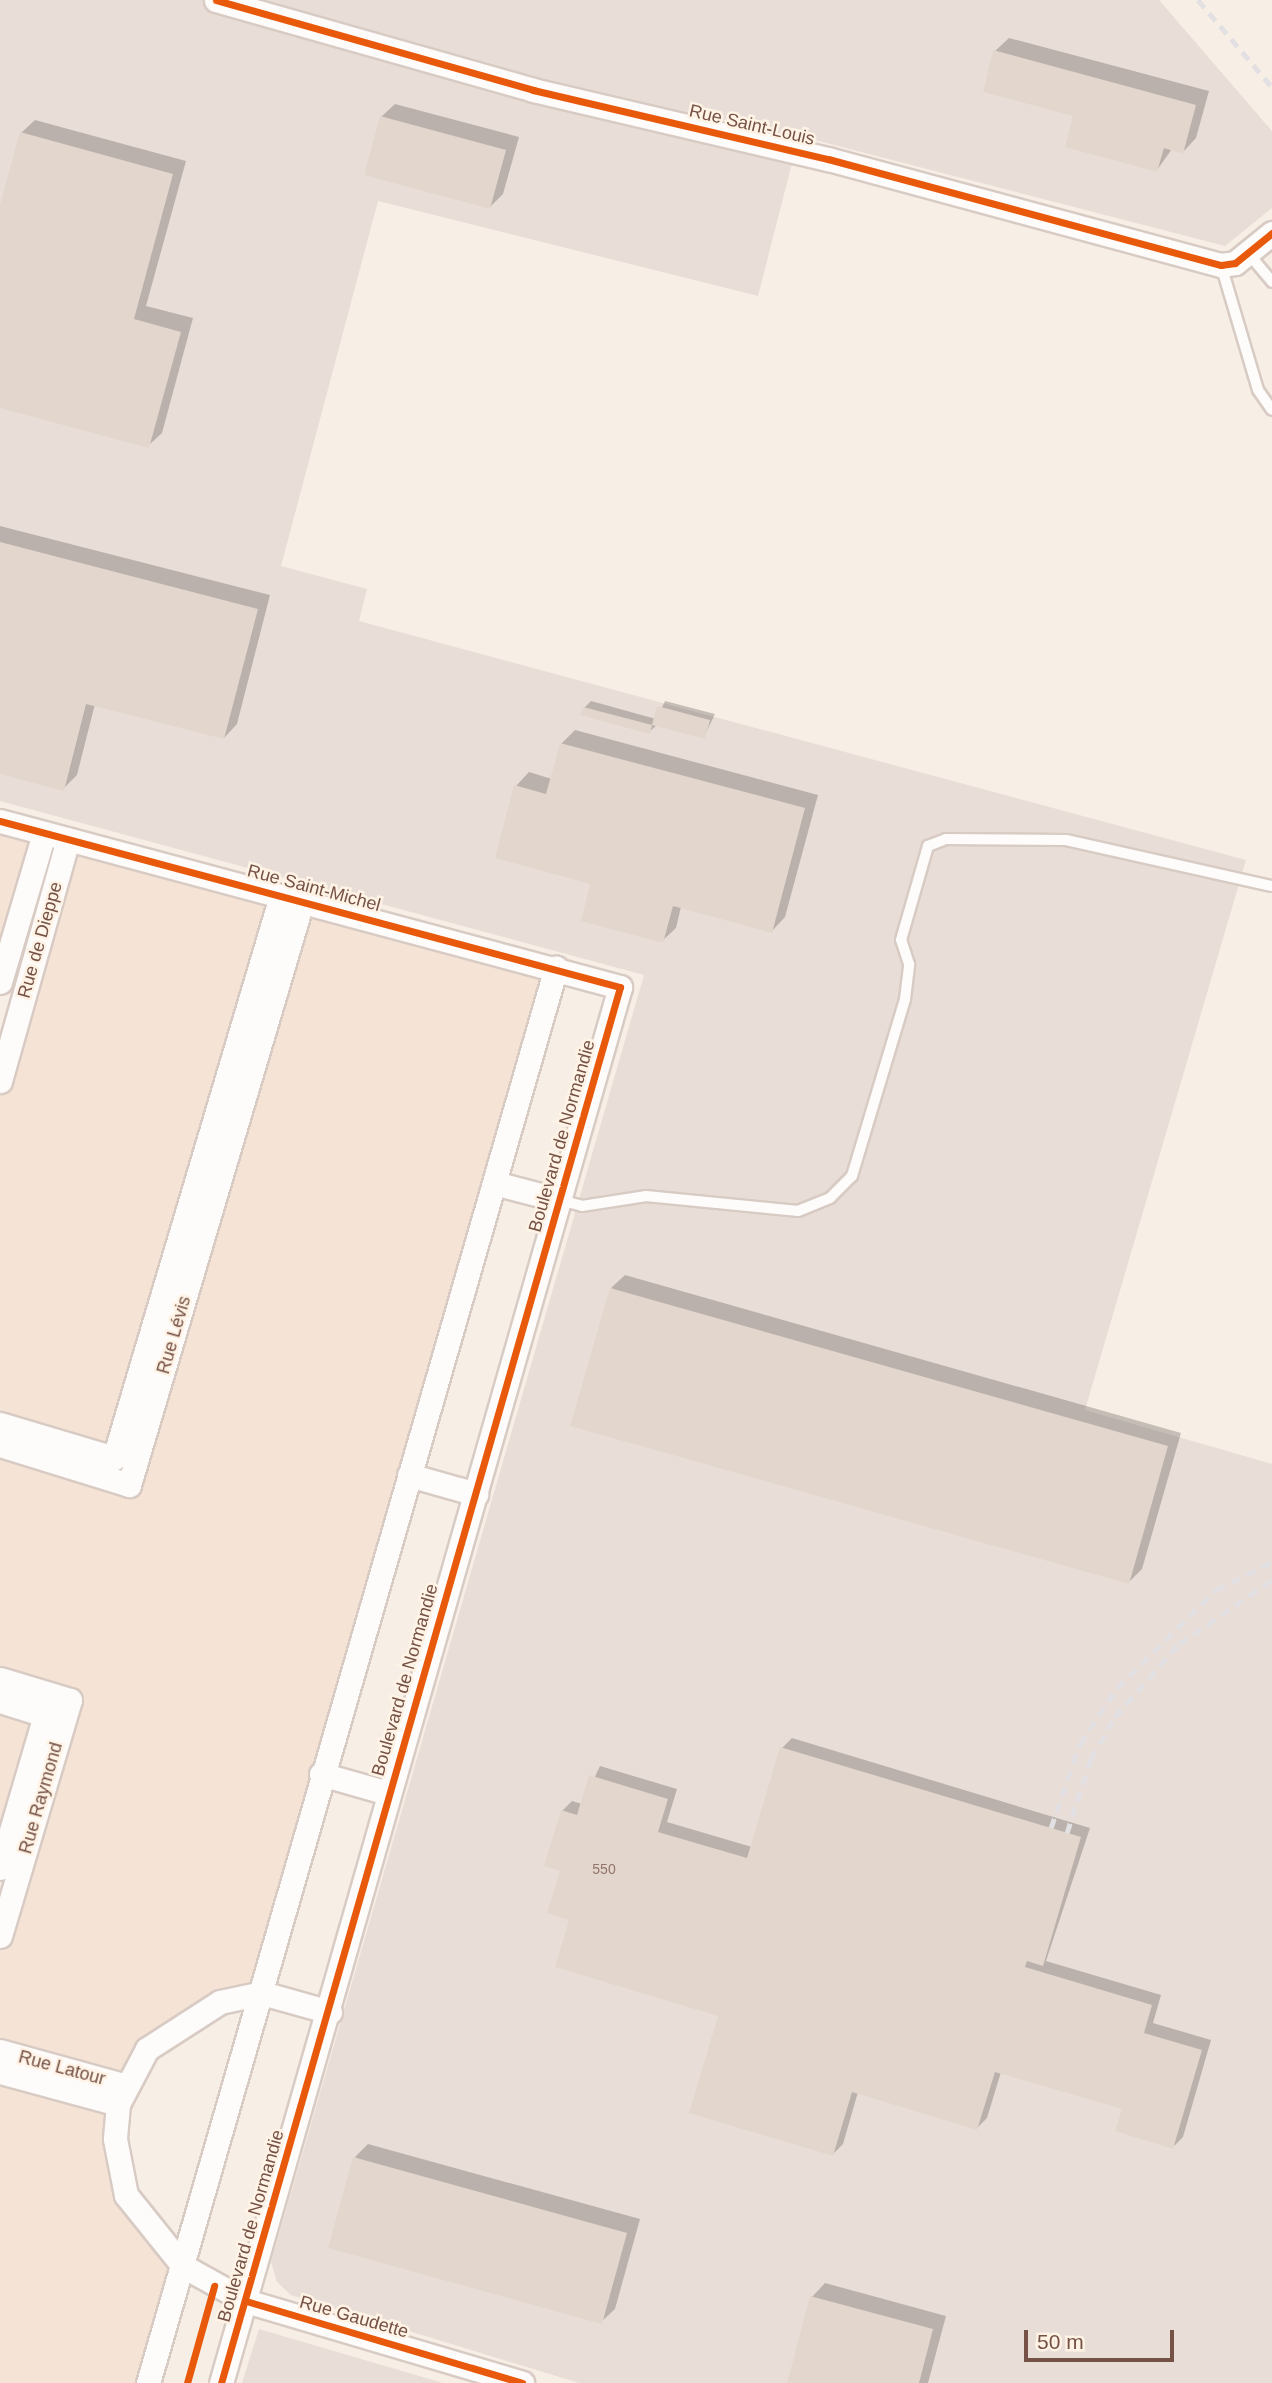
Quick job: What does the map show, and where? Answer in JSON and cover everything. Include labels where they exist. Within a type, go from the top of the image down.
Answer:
[{"type":"street","name":"Rue Saint-Louis","points":[[216,0],[533,90],[828,159],[1221,265]]},
{"type":"street","points":[[1221,265],[1248,253],[1272,233]]},
{"type":"street","name":"Rue Saint-Michel","points":[[0,821],[620,987]]},
{"type":"street","name":"Rue de Dieppe","points":[[0,982],[44,833]]},
{"type":"street","name":"Rue de Dieppe","points":[[0,1082],[68,839]]},
{"type":"street","name":"Rue Lévis","points":[[130,1485],[207,1183],[291,899]]},
{"type":"street","points":[[148,2383],[262,1993],[321,1774],[498,1184],[556,968]]},
{"type":"street","name":"Boulevard de Normandie","points":[[221,2383],[330,2012],[388,1793],[620,987]]},
{"type":"street","name":"Rue Lévis","points":[[114,1458],[207,1183]]},
{"type":"street","name":"Boulevard de Normandie","points":[[498,1184],[560,1200]]},
{"type":"street","points":[[0,1424],[114,1458],[130,1485]]},
{"type":"street","points":[[0,1446],[130,1485]]},
{"type":"street","points":[[409,1475],[476,1494]]},
{"type":"street","points":[[0,1679],[69,1700]]},
{"type":"street","name":"Rue Raymond","points":[[0,1868],[45,1715],[69,1700]]},
{"type":"street","name":"Rue Raymond","points":[[0,1936],[69,1700]]},
{"type":"street","name":"Rue Raymond","points":[[0,1702],[45,1715]]},
{"type":"street","name":"Boulevard de Normandie","points":[[321,1774],[388,1793]]},
{"type":"street","name":"Rue Latour","points":[[183,2266],[127,2195],[114,2139],[121,2095],[147,2049],[220,2002],[262,1993],[330,2012]]},
{"type":"street","name":"Rue Latour","points":[[0,2051],[121,2095]]},
{"type":"street","name":"Rue Latour","points":[[0,2072],[121,2095]]},
{"type":"street","name":"Rue Gaudette","points":[[183,2266],[246,2301],[522,2383]]},
{"type":"lane","points":[[1248,253],[1272,282]]},
{"type":"lane","points":[[1221,265],[1258,390],[1272,411]]},
{"type":"lane","points":[[560,1200],[582,1206],[646,1196],[798,1211],[830,1198],[852,1176],[905,999],[909,964],[901,940],[928,846],[946,839],[1066,840],[1272,886]]},
{"type":"shaded area","points":[[0,0],[1159,0],[1272,131],[1272,208],[1225,246],[799,136],[758,296],[378,201],[281,566],[367,589],[359,621],[1246,860],[1085,1410],[1272,1464],[1272,2383],[579,2383],[291,2295],[277,2282],[271,2262],[644,975],[0,801]]},
{"type":"shaded area","points":[[0,821],[44,833],[0,943]]},
{"type":"shaded area","points":[[68,839],[281,896],[114,1458],[0,1424],[0,1056]]},
{"type":"shaded area","points":[[302,902],[556,968],[262,1993],[189,2020],[123,2085],[0,2051],[0,1936],[69,1701],[0,1680],[0,1445],[129,1484]]},
{"type":"shaded area","points":[[0,1701],[45,1715],[0,1868]]},
{"type":"shaded area","points":[[0,2072],[118,2104],[127,2195],[183,2266],[148,2383],[0,2383]]},
{"type":"shaded area","points":[[259,2329],[443,2383],[242,2383]]},
{"type":"building","points":[[993,50],[1196,105],[1183,154],[1164,148],[1157,172],[1065,147],[1073,116],[983,92]]},
{"type":"building","points":[[380,116],[506,150],[490,209],[364,175]]},
{"type":"building","points":[[20,132],[173,174],[134,319],[181,332],[149,448],[0,408],[0,204]]},
{"type":"building","points":[[0,542],[258,609],[224,739],[86,704],[64,791],[0,774]]},
{"type":"building","points":[[657,706],[710,720],[705,739],[652,725]]},
{"type":"building","points":[[583,707],[652,725],[650,734],[580,715]]},
{"type":"building","points":[[560,743],[805,808],[772,933],[673,906],[663,943],[581,921],[590,884],[495,858],[514,785],[546,794]]},
{"type":"building","points":[[610,1288],[1168,1446],[1129,1584],[570,1426]]},
{"type":"building","points":[[780,1747],[1081,1837],[1043,1966],[1027,1961],[1025,1967],[1152,2005],[1144,2033],[1202,2050],[1173,2149],[1115,2131],[1122,2109],[995,2072],[977,2130],[852,2092],[833,2156],[689,2113],[718,2016],[555,1967],[569,1920],[547,1913],[560,1871],[544,1866],[561,1810],[577,1815],[589,1775],[668,1799],[658,1832],[747,1858]]},
{"type":"building","points":[[353,2157],[627,2233],[602,2324],[328,2248]]},
{"type":"building","points":[[810,2296],[933,2329],[919,2383],[787,2383]]},
{"type":"railway","points":[[1198,0],[1272,87]]},
{"type":"railway","points":[[1051,1828],[1080,1744],[1117,1688],[1216,1590],[1272,1562]]},
{"type":"railway","points":[[1067,1833],[1091,1759],[1115,1717],[1179,1644],[1272,1580]]},
{"type":"cycle path","points":[[216,0],[533,90],[828,159],[1221,265],[1235,263],[1272,233]]},
{"type":"cycle path","points":[[0,821],[620,987],[221,2383]]},
{"type":"cycle path","points":[[187,2383],[214,2286]]},
{"type":"cycle path","points":[[246,2301],[522,2383]]}]
